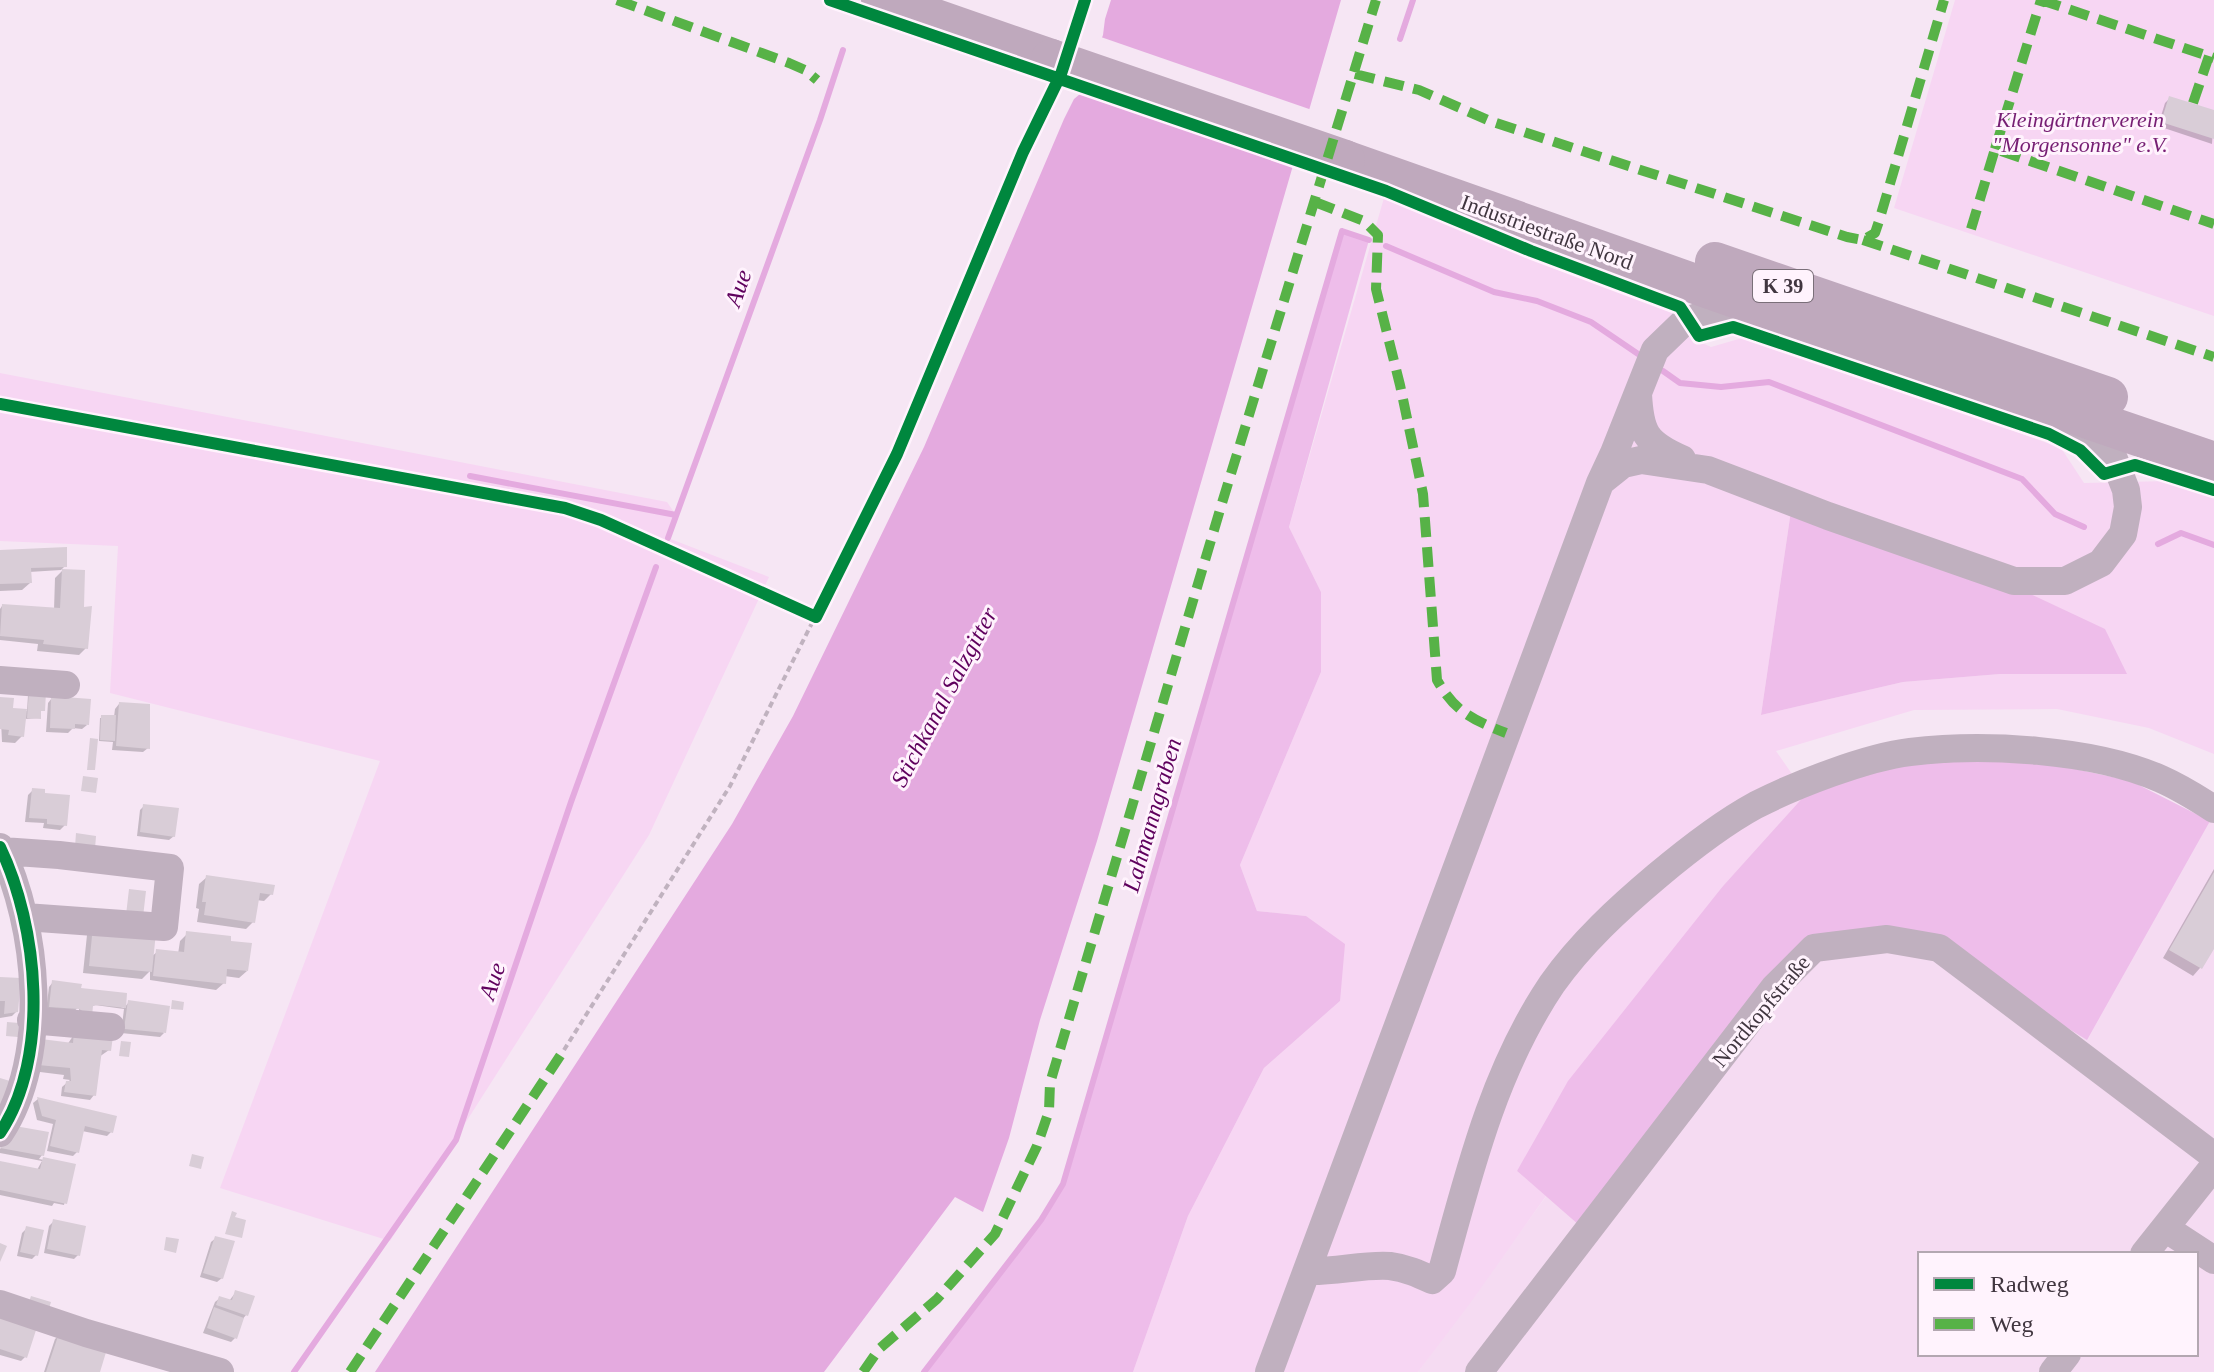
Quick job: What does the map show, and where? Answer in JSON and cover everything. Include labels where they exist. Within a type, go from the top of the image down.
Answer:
[{"type":"highway","name":"Industriestraße Nord","points":[[881,0],[2214,434]]},
{"type":"highway","name":"Industriestraße Nord","points":[[942,0],[1060,57]]},
{"type":"highway","name":"Industriestraße Nord","points":[[1349,150],[1763,308],[2214,462]]},
{"type":"street","points":[[1269,1372],[1600,483],[1655,350],[1684,322],[1703,315],[1763,308]]},
{"type":"street","points":[[1638,391],[1639,417],[1644,434],[1652,443],[1708,470],[2014,581],[2065,581],[2101,563],[2123,534],[2128,507],[2126,490],[2112,454],[2097,439],[2042,404]]},
{"type":"street","points":[[1600,483],[1623,464],[1641,460],[1708,470]]},
{"type":"street","points":[[0,680],[66,685]]},
{"type":"street","points":[[1308,1271],[1332,1272],[1388,1266],[1412,1271],[1432,1280],[1442,1271],[1495,1094],[1513,1050],[1553,983],[1615,911],[1690,848],[1755,806],[1804,783],[1850,767],[1907,752],[1962,748],[2029,751],[2098,760],[2161,779],[2214,809]]},
{"type":"street","points":[[0,1133],[20,1089],[28,1062],[31,1020],[31,954],[25,917],[1,849],[170,868],[164,927],[25,917]]},
{"type":"street","name":"Nordkopfstraße","points":[[1479,1372],[1774,988],[1814,948],[1887,939],[1939,948],[2214,1156]]},
{"type":"street","points":[[31,1020],[111,1027]]},
{"type":"street","points":[[2146,1252],[2214,1166]]},
{"type":"street","points":[[2165,1228],[2214,1260]]},
{"type":"street","points":[[0,1304],[220,1372]]},
{"type":"street","points":[[2053,1372],[2065,1356]]},
{"type":"path","points":[[564,1050],[730,786],[897,454],[1085,0]]},
{"type":"shaded area","points":[[1342,231],[1369,240],[1289,527],[1321,592],[1321,672],[1240,865],[1257,911],[1306,916],[1345,944],[1340,1001],[1264,1068],[1188,1216],[1133,1372],[924,1372],[1041,1220],[1063,1184]]},
{"type":"shaded area","points":[[1792,504],[2011,585],[2105,629],[2127,674],[2000,674],[1903,682],[1761,715]]},
{"type":"shaded area","points":[[1974,759],[2043,762],[2131,781],[2210,821],[2087,1040],[1939,948],[1815,947],[1587,1232],[1517,1171],[1568,1081],[1723,886],[1806,794],[1905,763]]},
{"type":"shaded area","points":[[2210,821],[2214,823],[2214,1372],[1418,1372],[1770,890]]},
{"type":"green space","name":"Kleingärtnerverein \"Morgensonne\" e.V.","points":[[1955,0],[2214,0],[2214,316],[1894,208]]},
{"type":"green space","points":[[1386,191],[1530,254],[1671,306],[1698,341],[1711,347],[1749,336],[2061,448],[2084,483],[2168,481],[2214,495],[2214,754],[2149,728],[2057,709],[1914,710],[1776,751],[1806,794],[1723,886],[1517,1171],[1546,1196],[1418,1372],[1133,1372],[1188,1216],[1264,1068],[1340,1001],[1306,916],[1257,911],[1240,865],[1321,672],[1321,592],[1289,527]],"holes":[[[1792,504],[2000,674],[1903,682],[1761,715]]]},
{"type":"green space","points":[[0,373],[667,502],[676,515],[668,538],[769,577],[649,835],[390,1241],[220,1188],[380,761],[110,693],[118,546],[0,541]]},
{"type":"water","name":"Stichkanal Salzgitter","points":[[1111,0],[1341,0],[1097,841],[1040,1020],[1009,1138],[983,1212],[955,1197],[824,1372],[375,1372],[732,824],[793,716],[924,447],[1064,119],[1080,94],[1103,35]]},
{"type":"pier","points":[[1098,36],[1312,110],[1295,167],[1077,92]]},
{"type":"building","points":[[2169,96],[2214,110],[2214,139],[2161,122]]},
{"type":"building","points":[[67,547],[67,567],[31,568],[32,583],[0,584],[0,550]]},
{"type":"building","points":[[62,569],[85,570],[84,607],[92,606],[88,649],[43,644],[44,640],[0,636],[2,604],[60,608]]},
{"type":"building","points":[[29,691],[46,692],[45,711],[41,711],[41,719],[27,718]]},
{"type":"building","points":[[51,696],[91,699],[89,725],[75,724],[75,729],[50,728]]},
{"type":"building","points":[[0,697],[14,698],[13,708],[27,709],[24,737],[8,735],[9,730],[0,729]]},
{"type":"building","points":[[119,702],[150,704],[150,749],[116,746]]},
{"type":"building","points":[[101,715],[116,715],[115,741],[100,740]]},
{"type":"building","points":[[90,738],[98,739],[95,770],[87,770]]},
{"type":"building","points":[[83,776],[98,778],[96,793],[81,791]]},
{"type":"building","points":[[32,788],[45,789],[45,793],[70,795],[67,826],[47,824],[47,819],[29,818]]},
{"type":"building","points":[[143,804],[179,808],[175,837],[140,832]]},
{"type":"building","points":[[76,833],[96,836],[95,849],[75,847]]},
{"type":"building","points":[[2214,872],[2214,949],[2202,969],[2169,950]]},
{"type":"building","points":[[206,875],[275,885],[273,895],[260,893],[255,923],[204,915],[206,902],[202,902]]},
{"type":"building","points":[[129,889],[146,891],[143,917],[126,915]]},
{"type":"building","points":[[93,926],[156,932],[152,972],[89,966]]},
{"type":"building","points":[[186,931],[231,936],[231,941],[252,943],[248,971],[227,969],[226,984],[153,976],[156,949],[184,952]]},
{"type":"building","points":[[0,977],[21,978],[18,1012],[4,1014],[5,1001],[0,1001]]},
{"type":"building","points":[[52,980],[82,984],[81,988],[127,993],[126,1008],[93,1006],[92,1016],[79,1009],[49,1007]]},
{"type":"building","points":[[128,1000],[170,1006],[166,1033],[124,1029]]},
{"type":"building","points":[[172,1000],[184,1002],[183,1010],[171,1009]]},
{"type":"building","points":[[7,1022],[19,1023],[18,1037],[6,1036]]},
{"type":"building","points":[[74,1031],[113,1036],[111,1051],[102,1050],[96,1096],[64,1092],[66,1081],[71,1081],[70,1068],[38,1065],[41,1039],[73,1043]]},
{"type":"building","points":[[121,1041],[131,1042],[129,1057],[119,1056]]},
{"type":"building","points":[[0,1078],[10,1081],[0,1107]]},
{"type":"building","points":[[37,1097],[117,1116],[113,1133],[85,1126],[79,1153],[50,1146],[56,1120],[42,1116]]},
{"type":"building","points":[[15,1126],[49,1132],[44,1156],[0,1148]]},
{"type":"building","points":[[192,1154],[204,1157],[201,1169],[189,1166]]},
{"type":"building","points":[[43,1157],[76,1164],[67,1204],[0,1190],[0,1161],[40,1169]]},
{"type":"building","points":[[232,1211],[237,1213],[235,1217],[246,1220],[242,1238],[225,1234]]},
{"type":"building","points":[[53,1219],[86,1226],[80,1256],[47,1249]]},
{"type":"building","points":[[26,1226],[44,1230],[38,1256],[20,1252]]},
{"type":"building","points":[[215,1236],[235,1241],[223,1279],[203,1273]]},
{"type":"building","points":[[166,1237],[179,1239],[176,1253],[164,1250]]},
{"type":"building","points":[[0,1243],[7,1246],[0,1262]]},
{"type":"building","points":[[235,1290],[255,1296],[248,1316],[216,1305],[219,1296],[232,1300]]},
{"type":"building","points":[[31,1296],[51,1302],[48,1312],[28,1305]]},
{"type":"building","points":[[214,1307],[244,1318],[237,1339],[207,1328]]},
{"type":"building","points":[[0,1315],[37,1327],[27,1358],[0,1349]]},
{"type":"building","points":[[59,1333],[107,1349],[100,1372],[46,1372]]},
{"type":"waterway","name":"Lahmanngraben","points":[[1400,39],[1413,0]]},
{"type":"waterway","name":"Aue","points":[[668,538],[843,50]]},
{"type":"waterway","name":"Lahmanngraben","points":[[924,1372],[1041,1220],[1063,1184],[1342,231],[1369,240]]},
{"type":"waterway","points":[[1386,246],[1494,292],[1537,301],[1591,322],[1644,358]]},
{"type":"waterway","points":[[1663,371],[1680,383],[1721,387],[1769,382],[2022,479],[2055,514],[2084,527]]},
{"type":"waterway","points":[[470,476],[676,515]]},
{"type":"waterway","points":[[2158,544],[2181,533],[2214,545]]},
{"type":"waterway","name":"Aue","points":[[294,1372],[456,1140],[571,802],[656,567]]},
{"type":"marked path","points":[[617,0],[789,63],[817,80]]},
{"type":"marked path","points":[[863,1372],[879,1349],[937,1299],[995,1234],[1037,1146],[1049,1111],[1050,1083],[1222,503],[1376,0]]},
{"type":"marked path","points":[[1355,74],[1419,90],[1490,121],[1863,240],[1875,233],[1944,0]]},
{"type":"marked path","points":[[2041,0],[2214,58]]},
{"type":"marked path","points":[[1995,149],[2041,0]]},
{"type":"marked path","points":[[2193,103],[2209,56]]},
{"type":"marked path","points":[[1971,229],[1995,149],[2214,224]]},
{"type":"marked path","points":[[1315,202],[1364,221],[1378,235],[1376,289],[1423,494],[1437,680],[1466,714],[1506,733]]},
{"type":"marked path","points":[[1863,240],[2214,357]]},
{"type":"marked path","points":[[350,1372],[564,1050]]},
{"type":"cycle path","points":[[830,0],[1386,191],[1531,251],[1680,307],[1699,336],[1733,327],[2049,434],[2080,450],[2104,474],[2135,465],[2214,490]]},
{"type":"cycle path","points":[[0,404],[565,508],[601,520],[816,617],[897,454],[1023,152],[1061,74],[1085,0]]},
{"type":"cycle path","points":[[0,847],[23,914],[33,991],[27,1067],[16,1102],[0,1133]]}]
